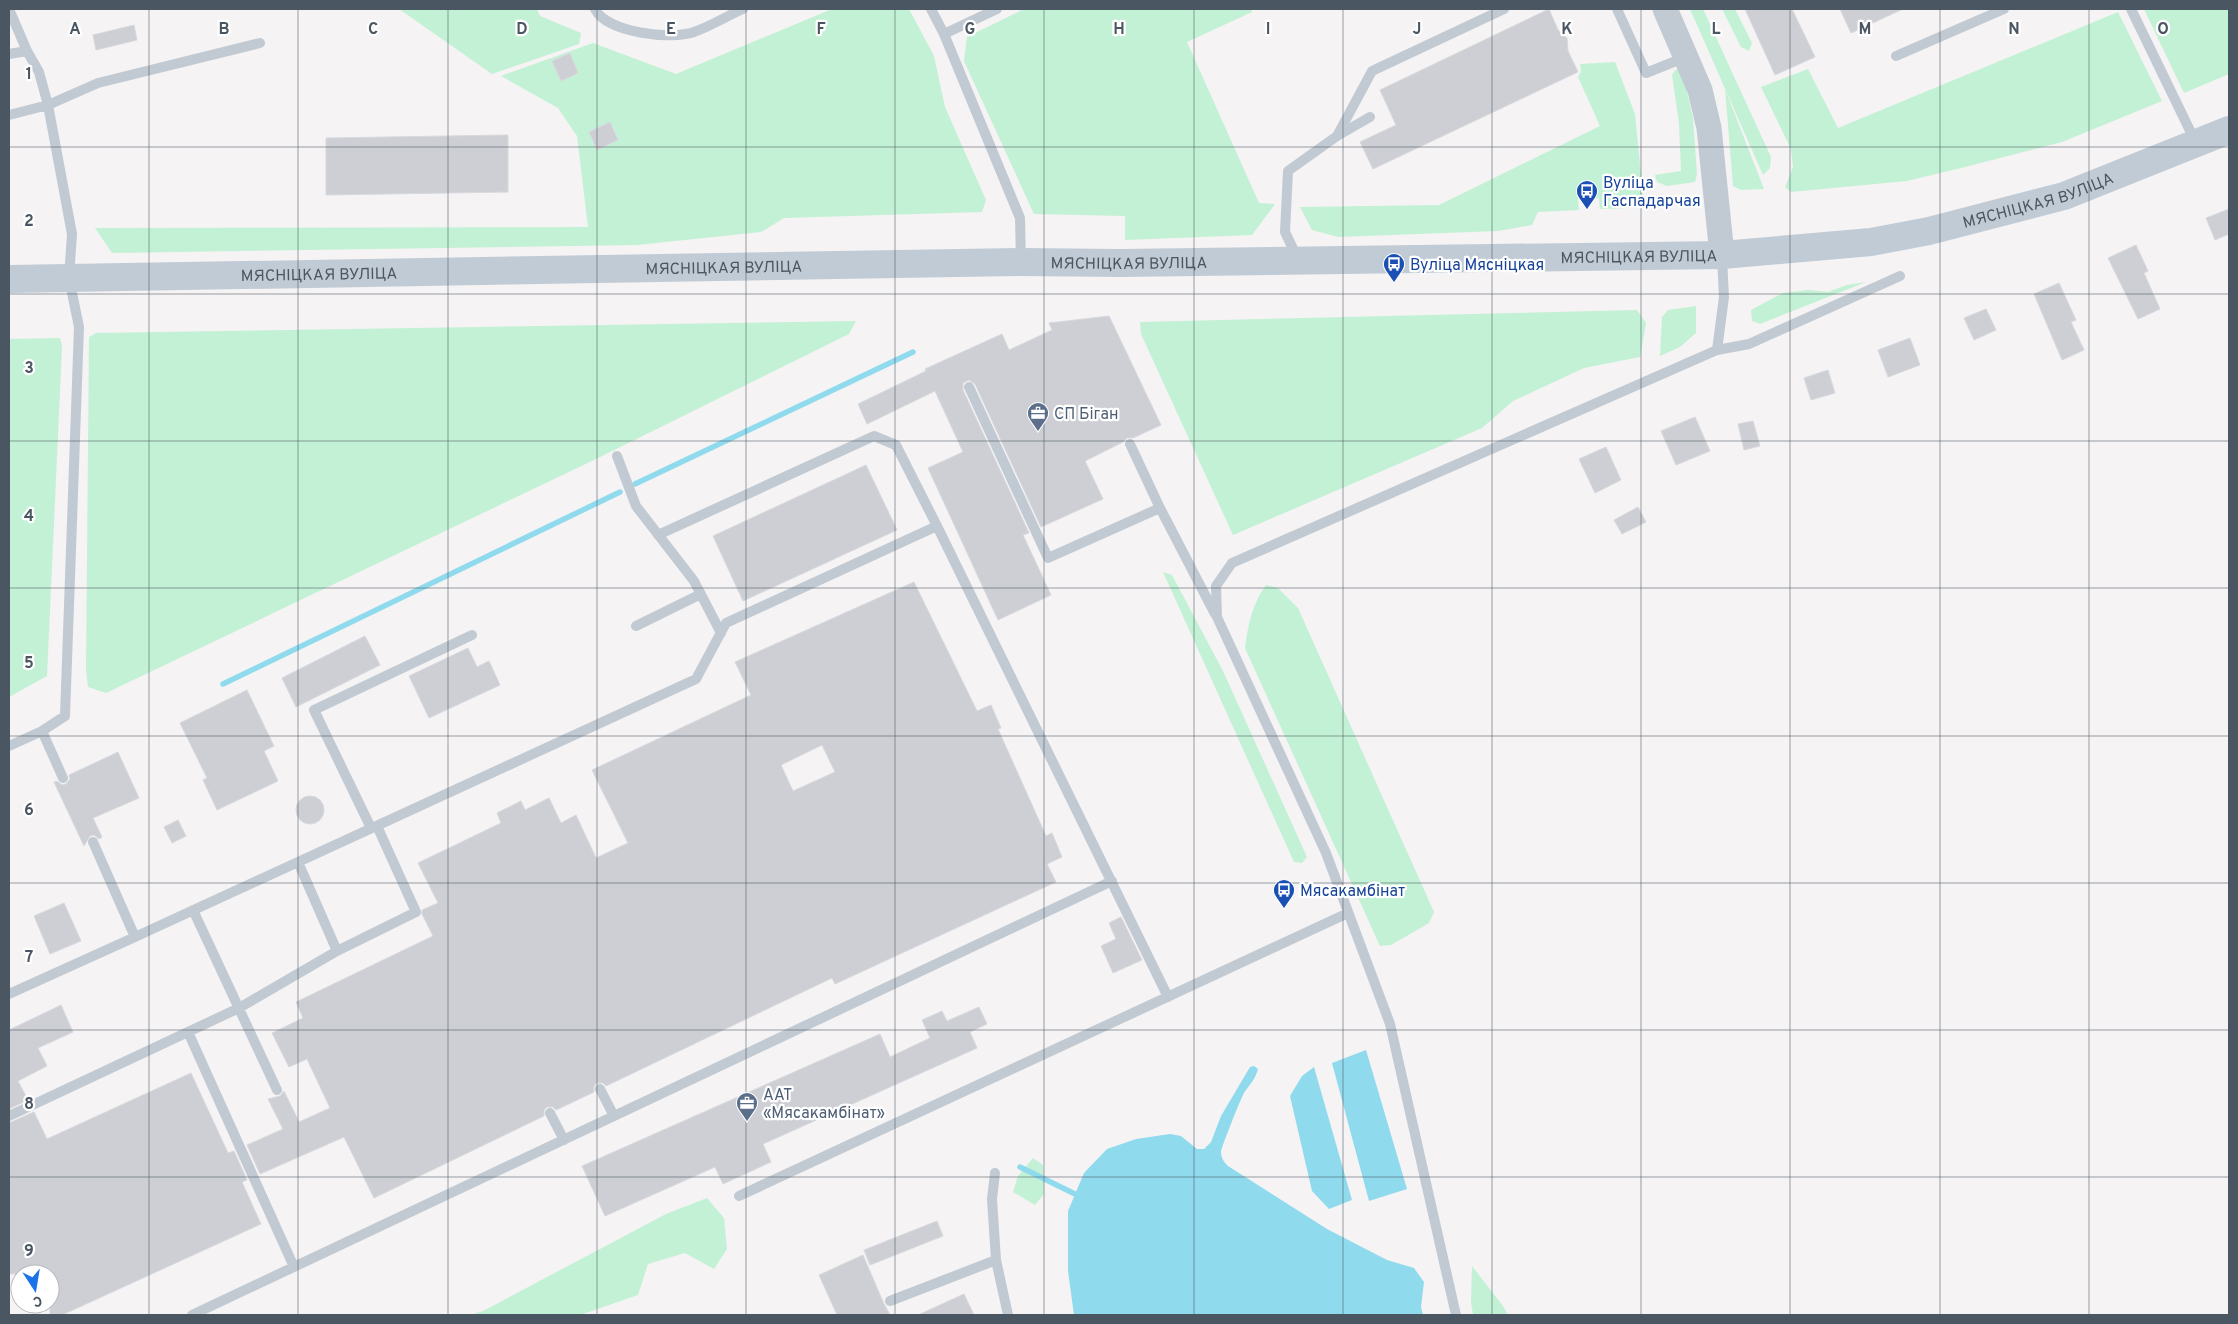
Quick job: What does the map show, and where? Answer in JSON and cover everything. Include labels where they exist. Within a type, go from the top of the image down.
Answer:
[{"type":"main road","name":"МЯСНІЦКАЯ ВУЛІЦА","points":[[9,279],[1021,262],[1299,261],[1722,255],[1872,242],[1929,231],[2064,196],[2229,130]]},
{"type":"street","points":[[1665,9],[1700,90],[1709,128],[1722,255]]},
{"type":"lane","points":[[9,9],[26,51],[40,72],[48,105],[72,234],[69,278],[79,327],[65,716],[42,731],[9,746]]},
{"type":"lane","points":[[595,9],[598,15],[616,26],[653,35],[693,32],[743,9]]},
{"type":"lane","points":[[931,9],[944,34],[1020,218],[1021,262]]},
{"type":"lane","points":[[944,34],[997,9]]},
{"type":"lane","points":[[1337,136],[1372,71],[1504,9]]},
{"type":"lane","points":[[1617,9],[1646,73],[1686,57]]},
{"type":"lane","points":[[1896,56],[2004,9]]},
{"type":"lane","points":[[2131,9],[2196,144]]},
{"type":"lane","points":[[9,114],[48,105],[98,83],[260,43]]},
{"type":"lane","points":[[9,54],[26,51]]},
{"type":"lane","points":[[1299,261],[1285,232],[1288,171],[1337,136],[1370,117]]},
{"type":"lane","points":[[1717,350],[1724,297],[1722,255]]},
{"type":"lane","points":[[1216,617],[1216,586],[1232,563],[1717,350],[1749,344],[1900,276]]},
{"type":"lane","points":[[969,387],[1048,558],[1160,508]]},
{"type":"lane","points":[[658,535],[874,436],[896,445],[1168,996]]},
{"type":"lane","points":[[1130,444],[1160,508],[1216,617],[1326,853],[1390,1024],[1456,1315]]},
{"type":"lane","points":[[617,456],[636,506],[694,581],[721,632]]},
{"type":"lane","points":[[9,994],[696,679],[726,623],[937,526]]},
{"type":"lane","points":[[636,626],[701,594]]},
{"type":"lane","points":[[9,1116],[239,1008],[337,951],[416,912],[314,710],[472,635]]},
{"type":"lane","points":[[42,731],[62,778]]},
{"type":"lane","points":[[93,842],[135,937]]},
{"type":"lane","points":[[298,862],[337,951]]},
{"type":"lane","points":[[192,1315],[1112,881]]},
{"type":"lane","points":[[193,910],[277,1090]]},
{"type":"lane","points":[[739,1196],[1348,912]]},
{"type":"lane","points":[[188,1032],[294,1267]]},
{"type":"lane","points":[[600,1089],[614,1116]]},
{"type":"lane","points":[[550,1113],[564,1140]]},
{"type":"lane","points":[[995,1173],[992,1199],[996,1260],[1008,1315]]},
{"type":"lane","points":[[890,1301],[996,1260]]},
{"type":"green space","points":[[399,9],[537,9],[540,16],[581,33],[579,44],[492,74]]},
{"type":"green space","points":[[832,9],[909,9],[934,56],[945,107],[986,200],[982,212],[784,218],[761,232],[637,245],[112,253],[95,228],[588,227],[577,136],[558,108],[501,76],[593,43],[676,74]],"holes":[[[570,54],[578,73],[561,81],[552,61]],[[610,122],[618,140],[597,150],[589,132]]]},
{"type":"green space","points":[[1024,9],[1251,9],[1252,12],[1187,42],[1259,203],[1275,204],[1252,235],[1125,240],[1125,216],[1034,214],[964,61],[967,37]]},
{"type":"green space","points":[[1690,9],[1703,9],[1771,157],[1770,168],[1763,175]]},
{"type":"green space","points":[[1722,9],[1735,9],[1752,43],[1749,51],[1741,47]]},
{"type":"green space","points":[[2144,9],[2229,9],[2229,74],[2184,93]]},
{"type":"green space","points":[[2118,12],[2162,101],[2062,142],[1907,181],[1791,192],[1785,187],[1793,167],[1791,149],[1761,87],[1808,69],[1838,128]]},
{"type":"green space","points":[[1615,62],[1635,114],[1643,194],[1637,204],[1619,209],[1600,209],[1599,198],[1578,199],[1579,210],[1538,212],[1532,225],[1498,231],[1338,237],[1312,230],[1300,207],[1439,205],[1600,126],[1578,77],[1581,72],[1580,64]]},
{"type":"green space","points":[[1682,69],[1693,118],[1697,174],[1695,182],[1667,186],[1657,182],[1655,175],[1681,171],[1679,123],[1672,75],[1675,70]]},
{"type":"green space","points":[[1725,89],[1764,189],[1741,190],[1733,186]]},
{"type":"green space","points":[[1866,282],[1760,324],[1752,321],[1751,310],[1783,293],[1808,290],[1828,292],[1847,285]]},
{"type":"green space","points":[[1696,306],[1696,333],[1680,347],[1660,356],[1662,317],[1668,310]]},
{"type":"green space","points":[[1637,310],[1646,323],[1640,357],[1584,368],[1513,401],[1482,428],[1233,535],[1141,334],[1140,322]]},
{"type":"green space","points":[[856,321],[849,334],[594,460],[106,693],[88,687],[86,669],[89,337],[96,333]]},
{"type":"green space","points":[[60,338],[62,347],[47,676],[9,697],[9,339]]},
{"type":"green space","points":[[1163,572],[1172,575],[1223,671],[1307,857],[1302,863],[1294,862]]},
{"type":"green space","points":[[1266,585],[1278,588],[1298,608],[1434,912],[1429,923],[1391,945],[1380,946],[1245,648],[1251,615]]},
{"type":"green space","points":[[1033,1158],[1043,1165],[1044,1194],[1035,1205],[1013,1192],[1018,1176]]},
{"type":"green space","points":[[707,1198],[724,1218],[727,1249],[714,1269],[685,1253],[648,1264],[638,1295],[580,1315],[470,1315],[483,1311],[666,1214]]},
{"type":"green space","points":[[1472,1266],[1508,1315],[1473,1315],[1471,1302]]},
{"type":"water","points":[[1366,1050],[1407,1189],[1369,1201],[1332,1063]]},
{"type":"water","points":[[1254,1066],[1258,1069],[1257,1073],[1242,1097],[1221,1152],[1224,1161],[1228,1166],[1327,1229],[1387,1260],[1414,1268],[1424,1282],[1421,1307],[1423,1315],[1074,1315],[1068,1271],[1068,1211],[1084,1173],[1107,1149],[1136,1139],[1170,1134],[1181,1136],[1197,1149],[1204,1149],[1211,1142],[1221,1116],[1250,1067]]},
{"type":"water","points":[[1314,1067],[1352,1200],[1329,1209],[1312,1191],[1290,1096],[1302,1076]]},
{"type":"building","points":[[1549,9],[1558,30],[1567,38],[1568,51],[1578,72],[1373,169],[1360,142],[1396,125],[1380,90]]},
{"type":"building","points":[[1745,9],[1792,9],[1815,57],[1775,75]]},
{"type":"building","points":[[1840,9],[1903,9],[1851,33]]},
{"type":"building","points":[[134,25],[137,40],[96,50],[93,35]]},
{"type":"building","points":[[570,53],[578,73],[561,81],[552,61]]},
{"type":"building","points":[[610,122],[618,140],[597,150],[589,132]]},
{"type":"building","points":[[508,135],[508,192],[326,195],[326,138]]},
{"type":"building","points":[[2229,209],[2229,234],[2215,240],[2206,218]]},
{"type":"building","points":[[2136,245],[2148,271],[2144,273],[2160,309],[2138,319],[2108,258]]},
{"type":"building","points":[[2059,283],[2076,320],[2071,322],[2084,350],[2062,360],[2034,294]]},
{"type":"building","points":[[1986,309],[1996,330],[1974,340],[1964,318]]},
{"type":"building","points":[[1109,316],[1161,425],[1133,438],[1127,438],[1123,442],[1085,461],[1103,499],[1041,527],[975,384],[969,380],[963,383],[963,390],[1029,533],[1023,535],[1051,595],[998,620],[928,468],[963,452],[935,391],[867,424],[858,404],[926,371],[925,369],[1002,334],[1009,350],[1052,330],[1049,323]]},
{"type":"building","points":[[1910,338],[1920,365],[1888,377],[1878,350]]},
{"type":"building","points":[[1828,370],[1835,393],[1811,400],[1804,378]]},
{"type":"building","points":[[1695,417],[1710,451],[1676,465],[1661,431]]},
{"type":"building","points":[[1753,421],[1760,446],[1744,450],[1738,424]]},
{"type":"building","points":[[1606,447],[1621,480],[1595,493],[1579,459]]},
{"type":"building","points":[[866,465],[897,530],[743,601],[713,536]]},
{"type":"building","points":[[1638,507],[1646,522],[1622,534],[1614,520]]},
{"type":"building","points":[[914,582],[977,711],[991,705],[1001,728],[998,729],[1046,836],[1052,833],[1062,857],[1047,864],[1056,882],[835,984],[832,978],[606,1086],[603,1083],[597,1083],[594,1086],[594,1092],[556,1110],[553,1107],[547,1107],[544,1110],[544,1116],[374,1198],[344,1137],[260,1174],[247,1145],[283,1129],[268,1099],[280,1096],[284,1091],[299,1122],[330,1108],[307,1059],[289,1067],[272,1033],[303,1018],[296,1002],[433,936],[422,914],[422,910],[438,903],[418,863],[501,823],[497,813],[521,801],[525,810],[549,798],[561,823],[576,815],[596,858],[628,843],[592,770],[751,695],[735,662]],"holes":[[[822,745],[835,772],[793,791],[781,765]]]},
{"type":"building","points":[[365,636],[380,665],[296,707],[282,678]]},
{"type":"building","points":[[468,648],[477,667],[489,661],[500,685],[429,718],[409,676]]},
{"type":"building","points":[[247,690],[274,746],[264,751],[278,781],[217,810],[203,780],[207,778],[180,723]]},
{"type":"building","points":[[118,752],[139,798],[93,818],[102,837],[99,839],[94,835],[90,836],[84,846],[54,782],[57,781],[62,785],[66,784],[70,779],[69,775]]},
{"type":"building","points":[[310,796],[320,800],[324,810],[320,820],[310,824],[300,820],[296,810],[300,800]]},
{"type":"building","points":[[178,820],[186,836],[172,843],[164,827]]},
{"type":"building","points":[[64,903],[81,941],[50,954],[34,916]]},
{"type":"building","points":[[1121,917],[1142,960],[1113,973],[1101,946],[1116,939],[1109,923]]},
{"type":"building","points":[[61,1005],[73,1032],[38,1048],[47,1066],[18,1081],[28,1100],[9,1109],[9,1030]]},
{"type":"building","name":"ААТ «Мясакамбінат»","points":[[979,1007],[987,1024],[970,1032],[977,1048],[763,1144],[771,1162],[723,1184],[715,1167],[605,1216],[582,1166],[880,1034],[890,1057],[930,1038],[922,1020],[942,1011],[947,1021]]},
{"type":"building","points":[[191,1073],[228,1153],[234,1151],[247,1180],[242,1182],[261,1224],[62,1315],[50,1315],[60,1314],[60,1264],[10,1264],[9,1274],[9,1123],[34,1112],[47,1139]]},
{"type":"building","points":[[937,1221],[943,1236],[870,1265],[864,1250]]},
{"type":"building","points":[[863,1255],[890,1315],[837,1315],[819,1275]]},
{"type":"building","points":[[964,1294],[974,1315],[918,1315]]},
{"type":"waterway","points":[[635,484],[913,352]]},
{"type":"waterway","points":[[223,684],[620,492]]},
{"type":"waterway","points":[[1020,1167],[1075,1194]]},
{"type":"place","name":"Вуліца Гаспадарчая","points":[[1587,210]]},
{"type":"place","name":"Вуліца Мясніцкая","points":[[1394,283]]},
{"type":"place","name":"СП Біган","points":[[1038,432]]},
{"type":"place","name":"Мясакамбінат","points":[[1284,909]]},
{"type":"place","name":"ААТ «Мясакамбінат»","points":[[747,1122]]}]
